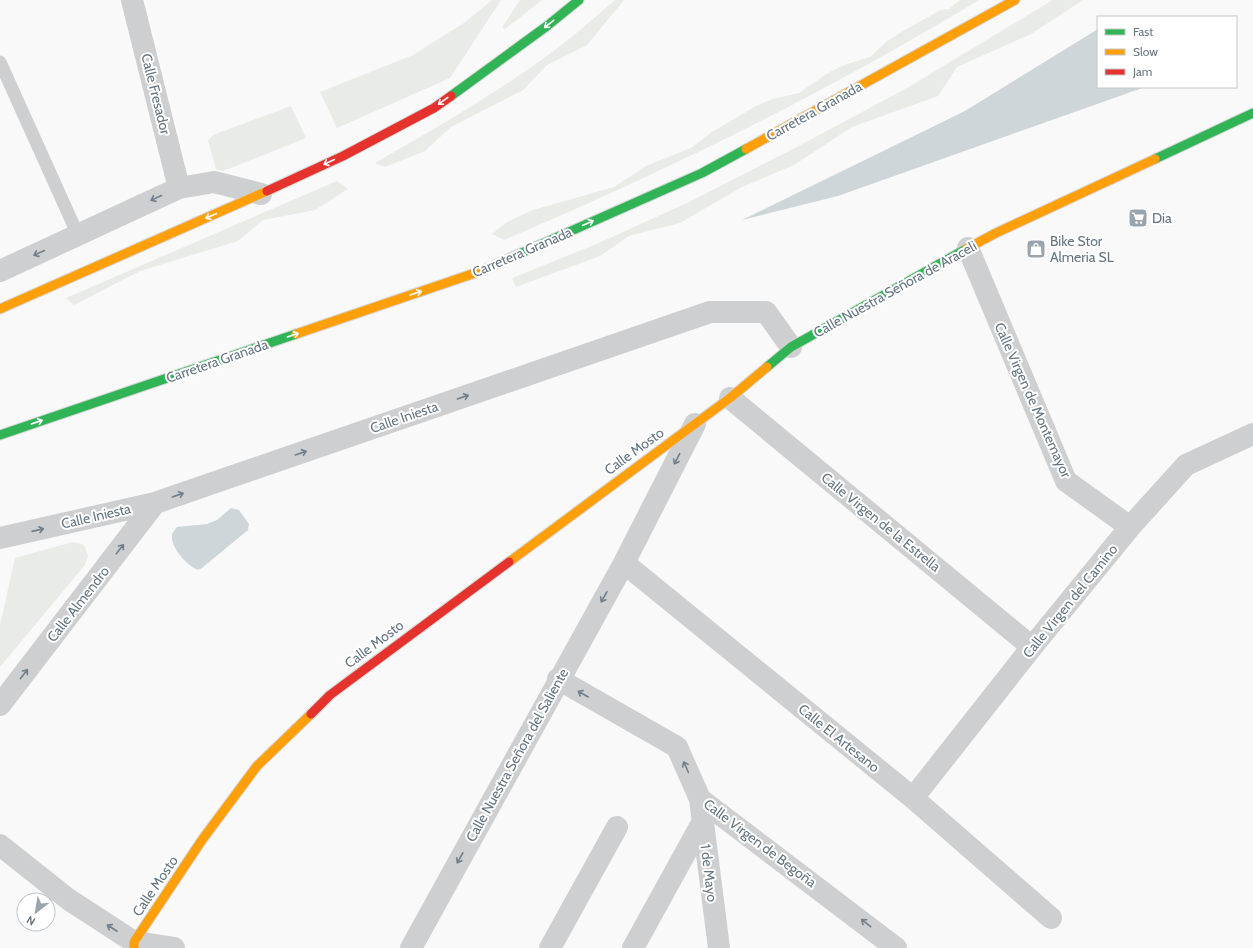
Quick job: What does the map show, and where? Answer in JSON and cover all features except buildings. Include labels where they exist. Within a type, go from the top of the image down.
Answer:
[{"type":"main road","points":[[0,309],[261,194],[343,156],[434,108],[547,26],[579,0]]},
{"type":"main road","name":"Carretera Granada","points":[[0,435],[484,270],[702,173],[1015,0]]},
{"type":"main road","name":"Calle Nuestra Señora de Araceli","points":[[695,424],[730,398],[790,348],[968,248],[996,233],[1253,113]]},
{"type":"main road","name":"Calle Mosto","points":[[134,945],[202,840],[257,766],[330,695],[695,424]]},
{"type":"street","name":"Calle Fresador","points":[[132,0],[179,188]]},
{"type":"street","points":[[0,271],[179,188],[214,182],[261,194]]},
{"type":"street","name":"Calle Virgen de Montemayor","points":[[968,248],[1066,481],[1130,527]]},
{"type":"street","name":"Calle Iniesta","points":[[0,538],[156,503],[710,312],[766,312],[790,348]]},
{"type":"street","name":"Calle Virgen de la Estrella","points":[[730,398],[1032,647]]},
{"type":"street","name":"Calle Nuestra Señora de Araceli","points":[[624,563],[695,424]]},
{"type":"street","name":"Calle Virgen del Camino","points":[[912,798],[1130,527],[1186,465],[1253,434]]},
{"type":"street","name":"Calle Almendro","points":[[0,705],[156,503]]},
{"type":"street","name":"Calle Nuestra Señora del Saliente","points":[[411,948],[558,679],[624,563]]},
{"type":"street","name":"Calle El Artesano","points":[[624,563],[912,798],[1051,918]]},
{"type":"street","name":"Calle Virgen de Begoña","points":[[558,679],[677,747],[700,799],[859,918],[896,948]]},
{"type":"street","name":"1 de Mayo","points":[[700,799],[719,948]]},
{"type":"street","points":[[633,948],[703,821]]},
{"type":"street","points":[[550,948],[617,827]]},
{"type":"street","points":[[0,845],[68,899],[134,945],[174,948]]},
{"type":"lane","points":[[0,62],[78,235]]},
{"type":"shaded area","points":[[492,0],[501,0],[450,78],[337,128],[320,92],[413,55],[464,23]]},
{"type":"shaded area","points":[[520,0],[542,0],[504,30],[503,26]]},
{"type":"shaded area","points":[[615,0],[624,0],[587,45],[547,65],[523,90],[451,127],[425,151],[385,167],[375,163],[461,113],[524,72],[562,44]]},
{"type":"shaded area","points":[[960,0],[979,0],[864,67],[746,129],[565,214],[504,240],[492,234],[507,222],[530,211],[614,187],[646,166],[691,148],[712,132],[756,106],[773,99],[799,93],[828,73],[844,65],[870,57],[886,42],[903,31],[941,10],[949,9]]},
{"type":"shaded area","points":[[1053,0],[1083,0],[1031,34],[957,67],[938,96],[852,127],[794,165],[742,187],[680,223],[629,236],[600,256],[516,287],[512,278],[599,243],[689,202],[795,148],[907,88]]},
{"type":"shaded area","points":[[1097,30],[1097,88],[1142,88],[838,196],[742,220],[965,111]]},
{"type":"shaded area","points":[[291,106],[306,138],[223,171],[216,169],[208,140],[213,135]]},
{"type":"shaded area","points":[[337,181],[348,189],[315,210],[263,220],[238,241],[140,271],[74,305],[66,298]]},
{"type":"shaded area","points":[[231,508],[239,510],[249,524],[248,530],[202,568],[198,570],[193,568],[176,550],[172,539],[172,534],[177,527],[207,524],[217,520]]},
{"type":"shaded area","points":[[73,542],[84,545],[88,556],[85,565],[0,667],[0,625],[15,558]]},
{"type":"traffic: fast","points":[[451,96],[547,26],[579,0]]},
{"type":"traffic: fast","points":[[1155,159],[1253,113]]},
{"type":"traffic: fast","points":[[510,258],[702,173],[746,149]]},
{"type":"traffic: fast","points":[[767,367],[791,347],[966,249]]},
{"type":"traffic: fast","points":[[0,435],[296,334]]},
{"type":"traffic: slow","points":[[746,149],[1015,0]]},
{"type":"traffic: slow","points":[[966,249],[996,233],[1155,159]]},
{"type":"traffic: slow","points":[[0,309],[267,191]]},
{"type":"traffic: slow","points":[[296,334],[484,270],[510,258]]},
{"type":"traffic: slow","points":[[509,562],[730,398],[767,367]]},
{"type":"traffic: slow","points":[[134,948],[134,942],[202,840],[257,766],[311,714]]},
{"type":"traffic: jam","points":[[267,191],[343,156],[434,108],[451,96]]},
{"type":"traffic: jam","points":[[311,714],[330,695],[509,562]]},
{"type":"place","name":"Dia","points":[[1138,218]]},
{"type":"place","name":"Bike Stor Almeria SL","points":[[1036,249]]}]
